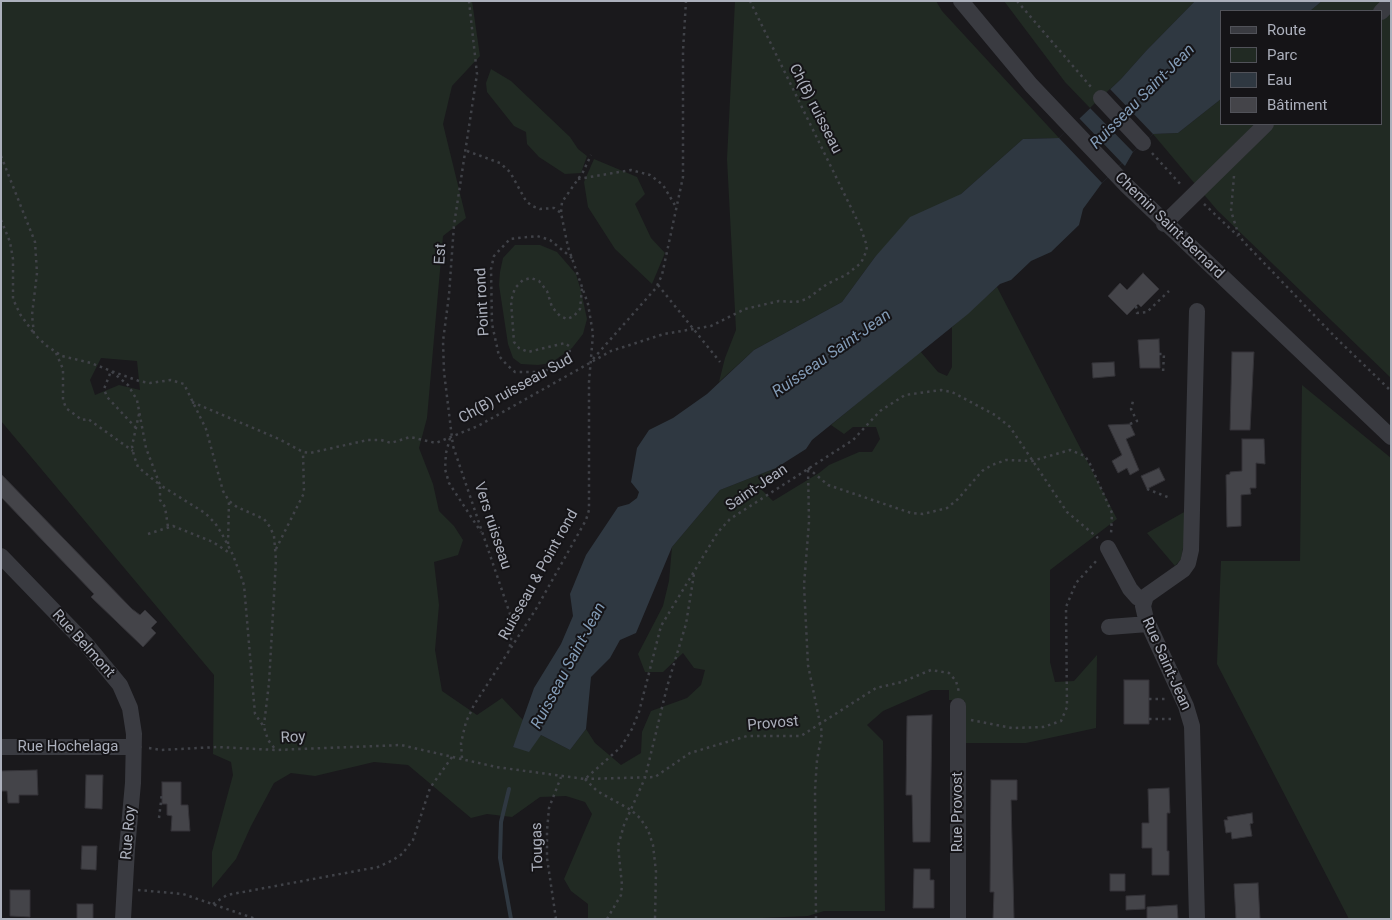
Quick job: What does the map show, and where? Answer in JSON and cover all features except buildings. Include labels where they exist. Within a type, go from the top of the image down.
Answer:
[{"type":"street","name":"Chemin Saint-Bernard","points":[[961,1],[1070,127],[1164,224],[1391,437]]},
{"type":"street","points":[[1382,11],[1391,2]]},
{"type":"street","points":[[1100,98],[1143,143]]},
{"type":"street","points":[[1164,224],[1265,125]]},
{"type":"street","name":"Rue Saint-Jean","points":[[1197,311],[1193,526],[1190,559],[1183,570],[1149,594],[1144,600],[1143,612],[1190,718],[1193,760],[1197,919]]},
{"type":"street","points":[[1108,548],[1130,589],[1144,600]]},
{"type":"street","name":"Rue Belmont","points":[[1,556],[86,644],[115,679],[132,714],[134,747]]},
{"type":"street","points":[[1109,627],[1148,624]]},
{"type":"street","name":"Rue Provost","points":[[958,712],[958,919]]},
{"type":"street","name":"Rue Hochelaga","points":[[1,747],[134,747]]},
{"type":"street","name":"Rue Roy","points":[[123,919],[134,747]]},
{"type":"path","name":"Est","points":[[451,437],[443,341],[450,286],[454,225],[477,74],[469,1]]},
{"type":"path","points":[[592,360],[658,285],[683,177],[683,51],[686,1]]},
{"type":"path","name":"Ch(B) ruisseau","points":[[693,330],[711,326],[745,309],[779,301],[796,302],[807,299],[827,284],[846,275],[861,263],[866,252],[867,246],[860,226],[750,1]]},
{"type":"path","points":[[1017,1],[1100,98]]},
{"type":"path","points":[[1143,143],[1191,196],[1214,212],[1244,241],[1342,344],[1391,391]]},
{"type":"path","points":[[466,151],[500,163],[510,172],[526,201],[532,206],[540,209],[554,208],[561,214]]},
{"type":"path","points":[[561,214],[562,202],[578,179],[591,155]]},
{"type":"path","points":[[1,156],[35,242],[37,273],[32,316],[34,334]]},
{"type":"path","points":[[1231,157],[1234,169],[1232,211],[1238,233],[1244,241]]},
{"type":"path","points":[[578,179],[630,170],[650,175],[663,185],[677,208]]},
{"type":"path","name":"Ruisseau & Point rond","points":[[462,758],[461,743],[466,722],[474,705],[547,589],[586,520],[589,510],[589,382],[593,334],[582,286],[561,214]]},
{"type":"path","points":[[1,220],[10,242],[13,259],[13,299],[20,314],[34,334],[61,359],[63,369],[63,400],[66,408],[82,420],[88,419],[133,451]]},
{"type":"path","name":"Point rond","points":[[573,259],[550,240],[537,236],[510,239],[494,256],[490,268],[492,324],[499,356],[507,365],[516,372],[541,372],[556,368],[567,360],[570,352],[569,346],[565,343],[528,352],[519,348],[514,342],[512,330],[511,301],[515,288],[523,280],[531,278],[539,281],[547,291],[552,307],[560,316],[568,319],[574,316],[580,309],[582,286]]},
{"type":"path","points":[[658,285],[720,362]]},
{"type":"path","points":[[1136,306],[1136,313],[1147,312],[1169,291]]},
{"type":"path","points":[[592,360],[610,351],[664,334],[693,330]]},
{"type":"path","points":[[55,352],[62,356],[91,363],[111,372],[150,383],[178,380],[184,384],[206,428],[223,491],[229,501],[237,507],[264,520],[274,536],[270,682],[264,727]]},
{"type":"path","points":[[1159,354],[1164,354],[1163,372]]},
{"type":"path","name":"Ch(B) ruisseau Sud","points":[[303,452],[310,453],[368,440],[381,440],[392,443],[410,437],[436,444],[478,426],[592,360]]},
{"type":"path","points":[[111,372],[128,386],[137,400],[146,448],[160,485],[160,500],[165,507],[168,527]]},
{"type":"path","points":[[111,372],[104,389],[107,398],[136,428]]},
{"type":"path","name":"Saint-Jean","points":[[585,780],[621,747],[632,729],[639,712],[661,626],[718,532],[730,519],[854,440],[880,411],[905,395],[940,390],[952,392],[995,414],[1010,427],[1067,512],[1108,548]]},
{"type":"path","points":[[1130,424],[1137,421],[1131,409],[1133,401]]},
{"type":"path","points":[[192,402],[279,439],[303,452],[304,493],[275,551]]},
{"type":"path","points":[[140,410],[133,451],[138,467],[160,485],[205,513],[215,523],[233,555],[244,585],[247,603],[255,714],[264,727],[268,740],[276,750]]},
{"type":"path","points":[[451,437],[446,453],[445,469],[449,484],[483,535]]},
{"type":"path","name":"Vers ruisseau","points":[[451,437],[510,614],[513,628],[509,651]]},
{"type":"path","points":[[808,468],[828,485],[912,513],[923,514],[947,508],[958,499],[982,471],[1006,460],[1032,461],[1070,450],[1084,456],[1090,464],[1112,513],[1108,548],[1076,583],[1066,608],[1067,707],[1061,722],[1043,727],[1012,728],[958,712]]},
{"type":"path","points":[[808,468],[809,522],[804,586],[808,665],[817,715],[822,724],[815,798],[816,919]]},
{"type":"path","points":[[1147,489],[1170,498]]},
{"type":"path","points":[[228,544],[229,501]]},
{"type":"path","points":[[148,534],[168,527],[186,530],[233,555]]},
{"type":"path","points":[[607,919],[621,895],[622,885],[618,846],[645,778],[667,687],[686,624],[695,571]]},
{"type":"path","name":"Provost","points":[[585,780],[655,777],[690,753],[747,736],[801,736],[876,688],[902,682],[931,670],[949,673],[956,680],[959,696],[958,712]]},
{"type":"path","points":[[1149,719],[1190,718]]},
{"type":"path","name":"Roy","points":[[134,747],[161,750],[218,748],[276,750],[401,744],[452,757]]},
{"type":"path","points":[[213,904],[227,895],[378,867],[394,860],[402,854],[412,840],[430,788],[452,757],[496,767],[585,780],[596,791],[631,810],[640,818],[653,845],[656,872],[655,919]]},
{"type":"path","name":"Tougas","points":[[556,919],[547,858],[547,831],[549,808],[561,777]]},
{"type":"path","points":[[159,818],[162,793]]},
{"type":"path","points":[[124,889],[182,894],[256,919]]},
{"type":"green space","points":[[1,1],[472,1],[480,56],[452,86],[443,124],[466,218],[443,236],[427,418],[419,448],[433,484],[439,511],[454,526],[463,540],[458,555],[434,562],[439,605],[435,650],[442,691],[477,715],[502,698],[524,721],[513,747],[541,735],[570,750],[586,729],[595,743],[621,765],[641,753],[642,732],[651,711],[687,698],[701,685],[705,670],[694,668],[683,653],[663,672],[645,672],[638,654],[663,606],[669,581],[672,547],[720,490],[776,468],[775,473],[762,490],[773,501],[829,465],[859,452],[872,452],[880,439],[876,427],[853,427],[844,434],[831,425],[920,351],[938,372],[947,376],[952,367],[952,327],[997,287],[1117,519],[1050,570],[1050,662],[1055,682],[1074,681],[1097,655],[1096,728],[1026,743],[965,743],[965,701],[949,700],[949,690],[931,690],[883,711],[867,725],[883,741],[885,911],[824,911],[808,916],[740,919],[588,919],[588,904],[571,891],[564,879],[592,814],[585,802],[566,796],[540,797],[512,817],[487,814],[471,818],[408,765],[374,762],[315,776],[291,773],[274,783],[236,859],[212,888],[212,852],[233,775],[231,762],[213,754],[214,675],[1,421]],"holes":[[[101,358],[137,361],[140,390],[119,385],[95,395],[90,380]]]},
{"type":"green space","points":[[735,1],[936,1],[942,11],[1059,138],[1023,139],[961,194],[875,257],[842,302],[754,350],[719,382],[725,358],[736,330],[727,159]]},
{"type":"green space","points":[[1004,1],[1195,1],[1121,79],[1090,108],[1065,82]]},
{"type":"green space","points":[[1322,1],[1391,1],[1391,378],[1217,210],[1153,134],[1178,133],[1220,100],[1220,125],[1382,125],[1382,10],[1311,10]]},
{"type":"green space","points":[[491,69],[511,81],[570,137],[578,149],[587,156],[581,173],[565,174],[539,157],[527,144],[526,132],[514,126],[487,92],[486,83]]},
{"type":"green space","points":[[594,159],[637,177],[645,194],[635,204],[651,238],[665,253],[652,284],[615,249],[588,207],[584,182]]},
{"type":"green space","points":[[515,245],[540,245],[557,252],[576,274],[587,319],[583,334],[572,348],[551,363],[538,365],[521,364],[513,358],[508,344],[499,285],[503,258]]},
{"type":"green space","points":[[1302,385],[1391,458],[1391,919],[1349,919],[1217,664],[1221,561],[1300,561]]},
{"type":"green space","points":[[1186,511],[1186,532],[1181,559],[1175,566],[1147,533]]},
{"type":"water","points":[[1195,1],[1322,1],[1311,10],[1220,10],[1220,100],[1178,133],[1153,134],[1133,152],[1125,166],[1122,163],[1102,183],[1083,209],[1079,225],[1051,252],[1031,261],[1011,280],[1000,284],[968,314],[812,440],[806,449],[776,468],[720,490],[672,547],[636,633],[620,640],[610,658],[591,677],[586,729],[570,750],[541,735],[529,752],[513,747],[534,688],[561,644],[573,616],[570,594],[586,555],[618,507],[629,504],[637,498],[639,492],[631,482],[637,448],[649,430],[673,418],[707,394],[754,350],[842,302],[875,257],[910,217],[961,194],[1023,139],[1059,138],[1121,79]]},
{"type":"pier","points":[[1110,89],[1153,134],[1133,152],[1090,108]]},
{"type":"pier","points":[[1079,118],[1122,163],[1102,183],[1059,138]]},
{"type":"waterway","name":"Ruisseau Saint-Jean","points":[[509,789],[501,822],[500,858],[511,919]]}]
